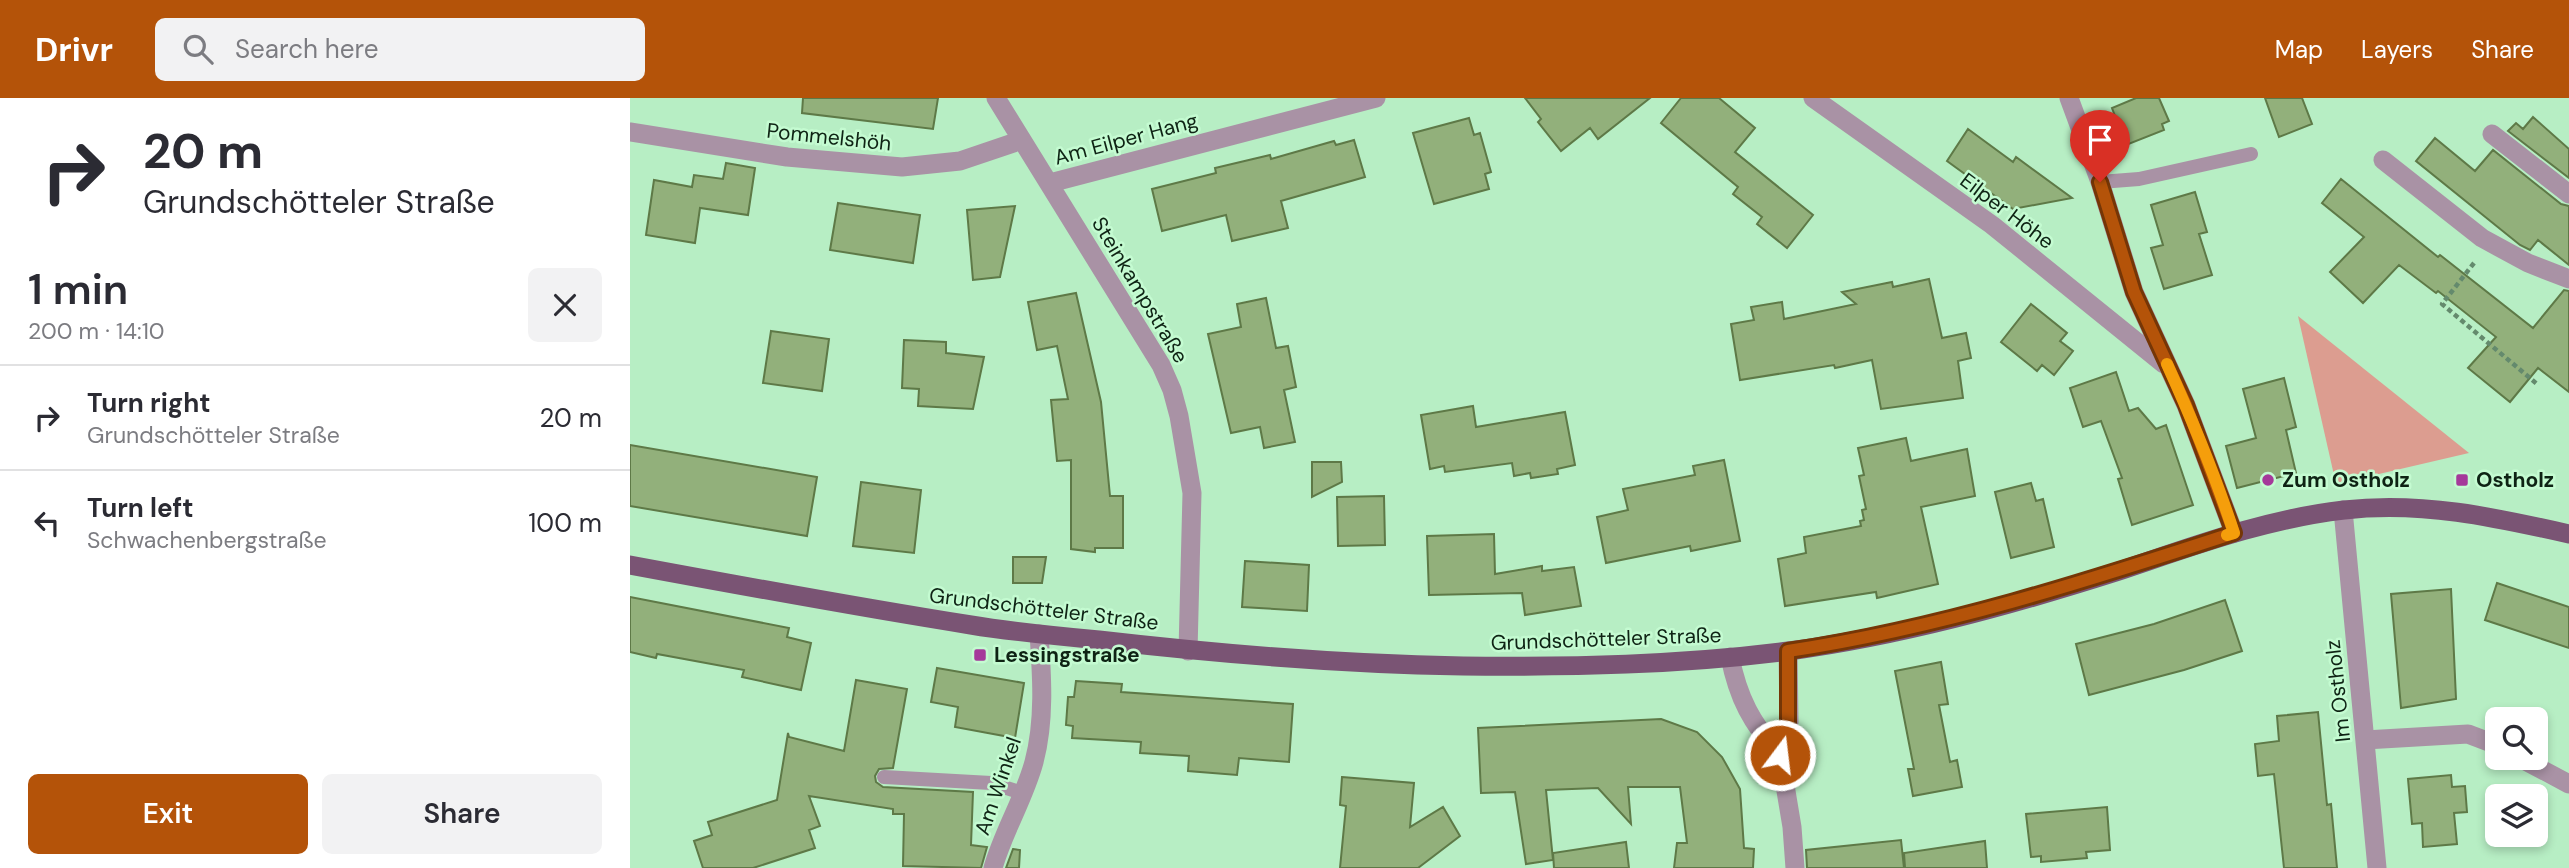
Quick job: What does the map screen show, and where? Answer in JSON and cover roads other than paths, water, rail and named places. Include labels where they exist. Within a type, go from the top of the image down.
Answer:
[{"type":"main road","name":"Grundschötteler Straße","points":[[630,565],[971,625],[1039,634],[1188,651],[1388,665],[1522,667],[1730,657],[1860,640],[1937,623],[2040,595],[2234,533],[2275,522],[2343,510],[2419,507],[2490,516],[2569,534]]},
{"type":"street","name":"Steinkampstraße","points":[[996,98],[1161,365],[1172,390],[1192,493],[1188,651]]},
{"type":"street","name":"Am Eilper Hang","points":[[1050,183],[1376,98]]},
{"type":"street","name":"Eilper Höhe","points":[[1813,98],[1992,225],[2168,367]]},
{"type":"street","points":[[2069,98],[2100,182],[2134,292],[2186,405],[2234,533]]},
{"type":"street","name":"Pommelshöh","points":[[630,132],[786,157],[902,167],[960,161],[1021,140]]},
{"type":"street","points":[[2493,134],[2569,194]]},
{"type":"street","points":[[2383,160],[2489,242],[2528,263],[2569,279]]},
{"type":"street","name":"Im Ostholz","points":[[2343,510],[2377,868]]},
{"type":"street","name":"Am Winkel","points":[[993,868],[1034,764],[1039,734],[1042,672],[1039,634]]},
{"type":"street","points":[[1788,651],[1788,722],[1780,755],[1792,827],[1795,868]]},
{"type":"street","points":[[1730,657],[1745,709],[1759,731],[1780,755]]},
{"type":"street","points":[[2365,740],[2468,734],[2485,741]]},
{"type":"street","points":[[2543,770],[2569,784]]},
{"type":"lane","points":[[2100,182],[2139,179],[2251,154]]},
{"type":"lane","points":[[884,777],[991,783],[1022,793]]},
{"type":"place","name":"Zum Ostholz","points":[[2268,480]]},
{"type":"place","name":"Ostholz","points":[[2462,480]]},
{"type":"place","name":"Lessingstraße","points":[[980,655]]}]
